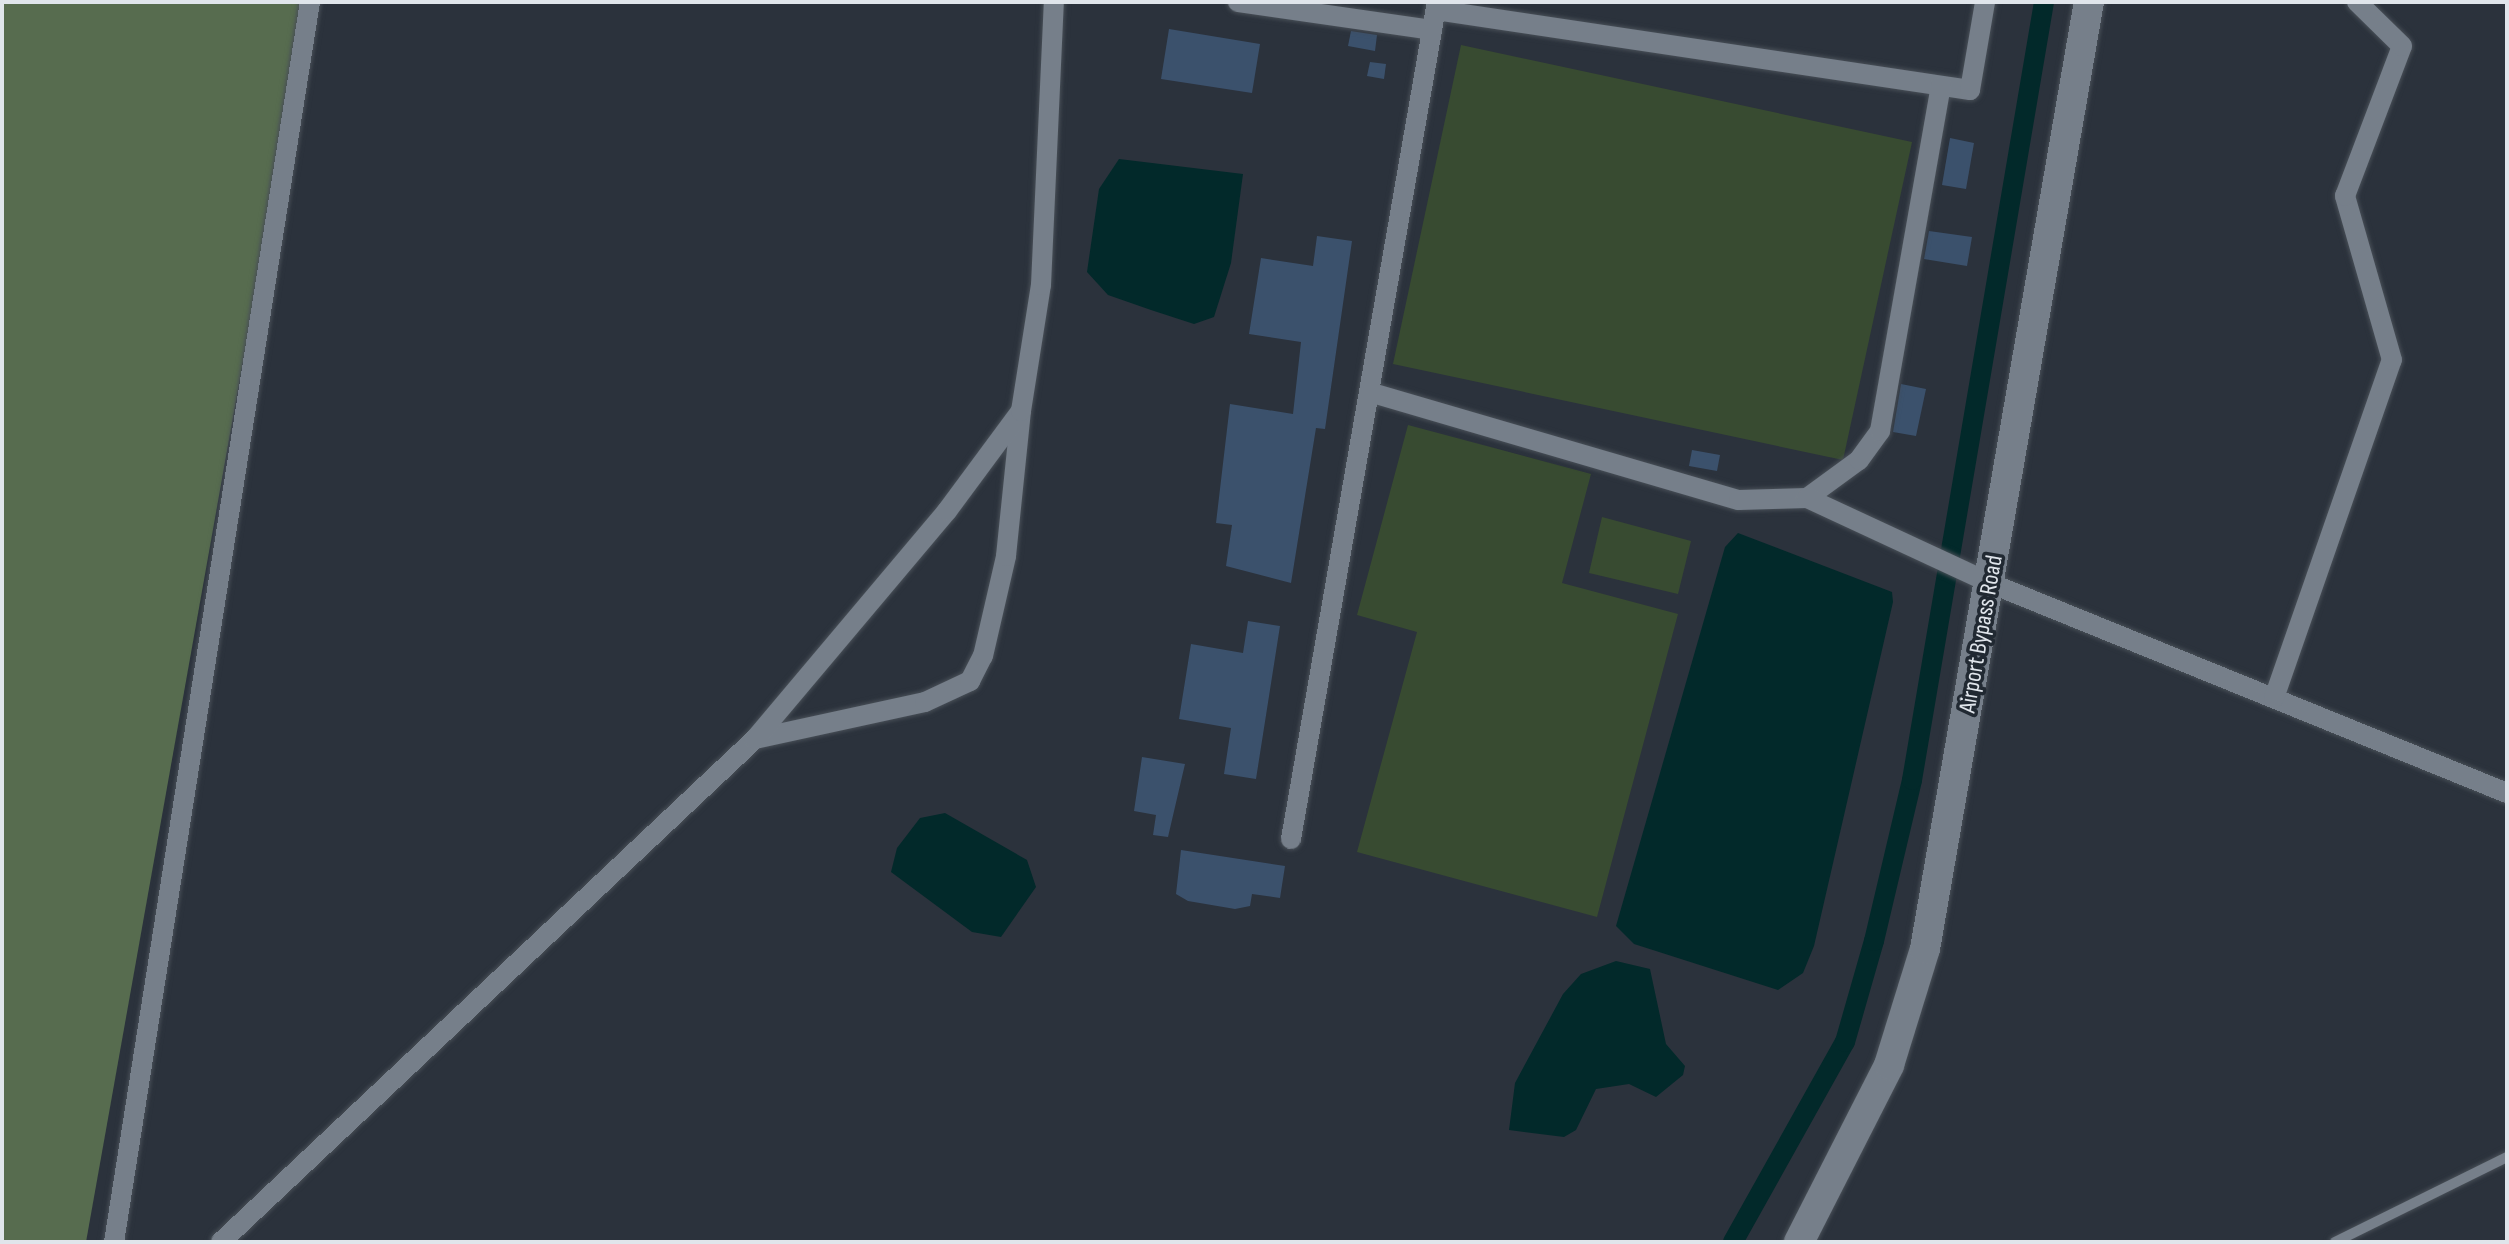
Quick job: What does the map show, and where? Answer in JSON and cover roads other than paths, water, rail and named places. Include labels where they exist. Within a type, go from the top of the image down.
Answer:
[{"type":"street","points":[[114,1242],[310,2]]},
{"type":"street","points":[[755,739],[925,702],[970,681],[983,656],[1006,556],[1021,411],[1041,285],[1054,2]]},
{"type":"street","points":[[1238,2],[1435,14],[1970,90],[1985,2]]},
{"type":"street","name":"Airport Bypass Road","points":[[1799,1242],[1889,1065],[1925,949],[2089,2]]},
{"type":"street","points":[[2274,698],[2392,360],[2345,196],[2402,46],[2357,2]]},
{"type":"street","points":[[1291,839],[1435,14]]},
{"type":"street","points":[[1807,498],[1859,460],[1880,431],[1941,86]]},
{"type":"street","points":[[1369,392],[1739,500],[1807,498],[1990,583],[2507,793]]},
{"type":"street","points":[[221,1242],[755,739],[947,511],[1021,411]]},
{"type":"lane","points":[[2335,1242],[2507,1157]]},
{"type":"waterway","points":[[1733,1242],[1845,1042],[1874,941],[1912,780],[2044,2]]}]
